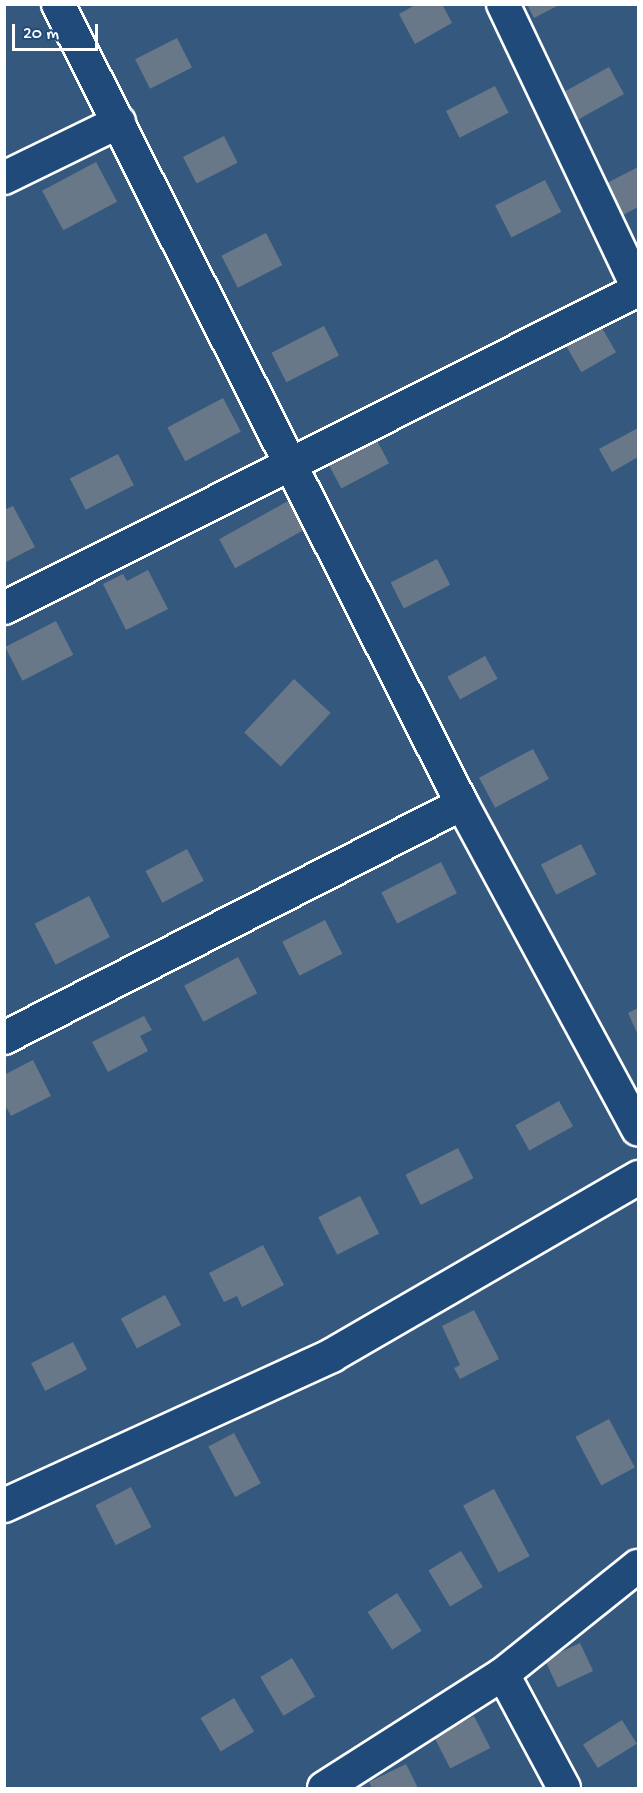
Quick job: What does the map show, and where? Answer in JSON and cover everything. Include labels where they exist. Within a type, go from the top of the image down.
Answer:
[{"type":"street","points":[[58,4],[462,804],[639,1130]]},
{"type":"street","points":[[4,608],[292,466],[639,289],[503,4]]},
{"type":"street","points":[[4,178],[119,122]]},
{"type":"street","points":[[4,1038],[462,804]]},
{"type":"street","points":[[4,1505],[331,1355],[639,1178]]},
{"type":"street","points":[[328,1787],[503,1674],[639,1566]]},
{"type":"street","points":[[503,1674],[564,1788]]},
{"type":"building","points":[[417,4],[442,4],[452,23],[415,44],[399,14]]},
{"type":"building","points":[[527,4],[561,4],[534,18]]},
{"type":"building","points":[[177,38],[192,67],[150,89],[135,59]]},
{"type":"building","points":[[609,67],[624,94],[572,123],[557,96]]},
{"type":"building","points":[[495,86],[509,113],[460,138],[446,111]]},
{"type":"building","points":[[224,136],[238,163],[197,184],[183,157]]},
{"type":"building","points":[[96,162],[117,202],[63,230],[42,191]]},
{"type":"building","points":[[638,167],[638,207],[623,215],[607,183]]},
{"type":"building","points":[[545,180],[561,212],[511,237],[495,205]]},
{"type":"building","points":[[266,233],[282,265],[238,288],[221,256]]},
{"type":"building","points":[[598,321],[616,352],[581,372],[563,341]]},
{"type":"building","points":[[324,326],[339,355],[286,382],[271,353]]},
{"type":"building","points":[[223,398],[241,432],[185,461],[167,428]]},
{"type":"building","points":[[638,428],[638,457],[612,472],[599,449]]},
{"type":"building","points":[[374,435],[389,463],[341,489],[326,460]]},
{"type":"building","points":[[118,454],[134,485],[86,510],[70,479]]},
{"type":"building","points":[[290,500],[306,529],[235,568],[219,539]]},
{"type":"building","points":[[13,506],[35,547],[4,563],[4,510]]},
{"type":"building","points":[[437,559],[450,585],[404,608],[391,583]]},
{"type":"building","points":[[148,570],[168,609],[126,630],[103,584],[123,574],[127,581]]},
{"type":"building","points":[[56,621],[73,655],[22,681],[5,647]]},
{"type":"building","points":[[485,656],[498,679],[460,700],[447,677]]},
{"type":"building","points":[[294,679],[331,713],[281,766],[244,732]]},
{"type":"building","points":[[533,749],[549,779],[495,808],[479,778]]},
{"type":"building","points":[[581,844],[596,874],[556,895],[541,864]]},
{"type":"building","points":[[187,849],[204,881],[162,903],[146,871]]},
{"type":"building","points":[[441,862],[457,893],[397,924],[381,892]]},
{"type":"building","points":[[89,896],[110,937],[56,965],[35,924]]},
{"type":"building","points":[[325,920],[342,954],[299,976],[282,942]]},
{"type":"building","points":[[238,957],[257,993],[203,1022],[184,986]]},
{"type":"building","points":[[638,1008],[638,1035],[628,1013]]},
{"type":"building","points":[[144,1016],[152,1030],[140,1036],[148,1051],[108,1072],[92,1042]]},
{"type":"building","points":[[33,1060],[51,1096],[11,1116],[4,1103],[4,1075]]},
{"type":"building","points":[[559,1101],[573,1126],[529,1151],[515,1125]]},
{"type":"building","points":[[458,1148],[473,1178],[421,1205],[405,1175]]},
{"type":"building","points":[[360,1196],[379,1233],[337,1255],[318,1217]]},
{"type":"building","points":[[263,1245],[284,1285],[242,1307],[237,1296],[224,1302],[209,1273]]},
{"type":"building","points":[[165,1295],[181,1325],[137,1348],[121,1318]]},
{"type":"building","points":[[474,1310],[499,1359],[460,1379],[454,1368],[460,1365],[442,1326]]},
{"type":"building","points":[[73,1342],[87,1370],[45,1391],[31,1363]]},
{"type":"building","points":[[609,1419],[635,1468],[601,1485],[575,1437]]},
{"type":"building","points":[[234,1433],[261,1483],[235,1497],[208,1447]]},
{"type":"building","points":[[131,1487],[151,1527],[116,1545],[95,1505]]},
{"type":"building","points":[[494,1489],[530,1556],[499,1573],[463,1505]]},
{"type":"building","points":[[461,1551],[483,1587],[450,1607],[428,1571]]},
{"type":"building","points":[[397,1593],[422,1631],[392,1650],[368,1612]]},
{"type":"building","points":[[580,1643],[593,1671],[558,1688],[545,1659]]},
{"type":"building","points":[[292,1658],[315,1697],[283,1716],[260,1677]]},
{"type":"building","points":[[234,1698],[254,1731],[221,1752],[201,1718]]},
{"type":"building","points":[[474,1716],[490,1748],[450,1769],[434,1736]]},
{"type":"building","points":[[622,1720],[637,1744],[598,1768],[583,1744]]},
{"type":"building","points":[[406,1764],[418,1788],[372,1788],[369,1782]]}]
